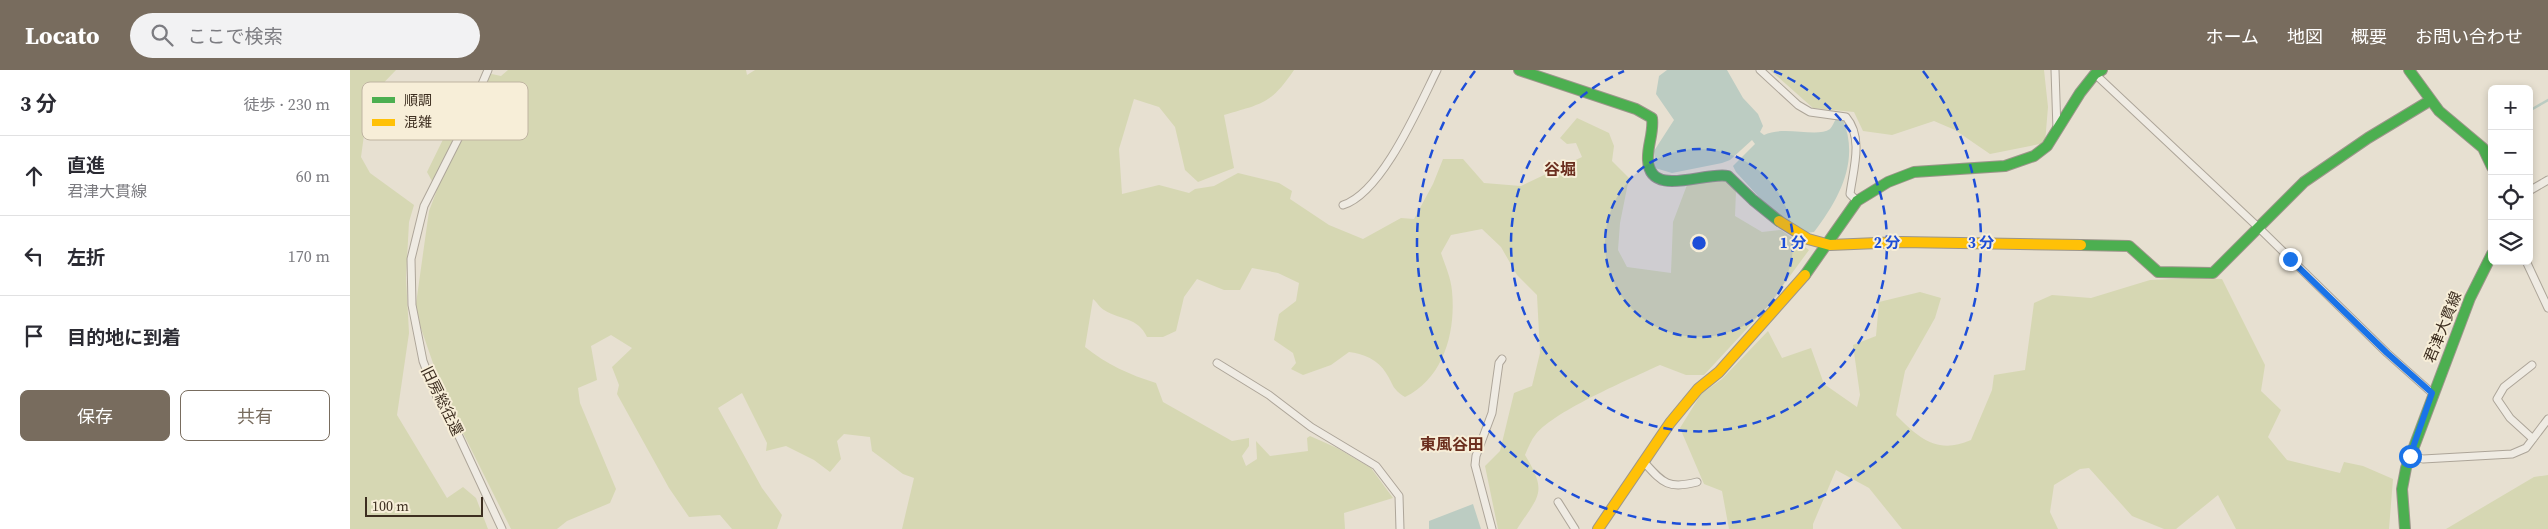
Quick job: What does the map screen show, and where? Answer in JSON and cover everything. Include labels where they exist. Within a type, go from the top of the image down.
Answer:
[{"type":"street","name":"旧房総往還","points":[[483,82],[488,70]]},
{"type":"street","points":[[1344,206],[1354,202],[1391,157],[1407,134],[1437,70]]},
{"type":"street","points":[[1519,70],[1636,109],[1652,118],[1654,126],[1649,159],[1649,168],[1652,176],[1664,181],[1678,182],[1709,174],[1728,176],[1747,195],[1806,239],[1823,245],[1899,242],[2129,246],[2159,273],[2212,273],[2315,174],[2368,138],[2431,100]]},
{"type":"street","points":[[1760,70],[1798,106],[1810,112],[1846,117],[1850,121],[1857,142],[1850,194],[1857,201]]},
{"type":"street","points":[[2055,70],[2057,131]]},
{"type":"street","points":[[2409,70],[2449,122],[2479,142],[2488,159]]},
{"type":"street","points":[[1598,529],[1670,423],[1698,389],[1719,372],[1798,284],[1823,245],[1857,201],[1888,182],[1914,172],[1972,169],[2019,163],[2047,146],[2080,93],[2099,72],[2387,353],[2432,393]]},
{"type":"street","name":"旧房総往還","points":[[457,140],[424,206],[411,259],[415,330],[423,361],[437,397],[456,430],[502,529]]},
{"type":"street","points":[[2533,189],[2548,180]]},
{"type":"street","name":"君津大貫線","points":[[2405,529],[2402,488],[2410,456],[2432,393],[2470,298],[2488,262]]},
{"type":"street","points":[[2528,265],[2548,308]]},
{"type":"street","points":[[1492,529],[1475,465],[1476,456],[1492,413],[1499,363],[1502,359]]},
{"type":"street","points":[[1217,363],[1269,395],[1311,427],[1376,466],[1399,496],[1400,529]]},
{"type":"street","points":[[2532,364],[2504,387],[2497,399],[2510,418],[2533,439]]},
{"type":"street","points":[[2410,456],[2424,459],[2512,454],[2526,448],[2548,419]]},
{"type":"street","points":[[1643,461],[1664,482],[1671,486],[1680,487],[1697,482]]},
{"type":"street","points":[[1558,502],[1575,529]]},
{"type":"green space","points":[[350,70],[396,70],[384,82],[362,82],[363,140],[361,157],[370,173],[414,205],[409,222],[406,278],[409,333],[397,415],[447,498],[463,487],[476,498],[488,529],[350,529]]},
{"type":"green space","points":[[508,70],[746,70],[747,75],[755,70],[1294,70],[1279,90],[1265,101],[1224,115],[1234,168],[1198,182],[1185,170],[1175,127],[1159,107],[1134,99],[1119,149],[1122,194],[1159,185],[1189,193],[1195,189],[1214,186],[1238,173],[1279,183],[1292,191],[1290,199],[1329,225],[1363,239],[1401,218],[1414,219],[1433,184],[1443,159],[1463,159],[1484,183],[1521,186],[1582,157],[1576,143],[1567,144],[1560,138],[1577,118],[1609,133],[1614,146],[1612,161],[1629,178],[1620,223],[1618,250],[1627,267],[1671,273],[1673,222],[1687,185],[1722,176],[1736,191],[1735,216],[1762,232],[1781,230],[1809,250],[1768,306],[1704,375],[1686,375],[1660,365],[1576,405],[1536,434],[1525,455],[1537,478],[1538,493],[1531,508],[1517,529],[1498,529],[1485,466],[1500,451],[1514,393],[1532,386],[1540,353],[1537,295],[1517,275],[1501,247],[1482,229],[1451,235],[1441,253],[1452,291],[1452,322],[1449,337],[1445,352],[1438,366],[1418,389],[1405,397],[1395,389],[1379,364],[1359,354],[1349,352],[1331,365],[1303,375],[1291,369],[1296,363],[1293,353],[1274,340],[1279,314],[1296,301],[1299,283],[1278,273],[1252,268],[1240,290],[1224,290],[1197,279],[1184,297],[1176,331],[1163,337],[1147,337],[1134,322],[1104,310],[1093,299],[1085,347],[1101,359],[1156,383],[1163,402],[1232,441],[1249,438],[1249,446],[1242,456],[1246,466],[1257,459],[1256,441],[1270,456],[1308,451],[1307,438],[1310,436],[1337,448],[1371,468],[1393,498],[1344,513],[1345,529],[902,529],[914,478],[903,474],[872,451],[870,437],[844,434],[837,441],[841,459],[830,472],[814,460],[786,446],[766,451],[767,443],[742,393],[718,408],[762,488],[782,515],[777,529],[732,529],[720,515],[689,517],[669,488],[617,394],[619,385],[612,367],[632,348],[611,335],[591,346],[597,380],[578,388],[580,403],[616,489],[610,503],[567,521],[557,529],[511,529],[444,395],[415,311],[429,211],[437,190],[427,172],[443,140],[528,140],[528,82],[480,82],[487,73],[501,76]]},
{"type":"green space","points":[[1770,70],[2044,70],[2048,107],[2045,143],[1990,154],[1955,130],[1934,121],[1892,135],[1863,131],[1854,112],[1813,108]]},
{"type":"green space","points":[[2222,279],[2265,365],[2261,391],[2281,410],[2268,437],[2287,460],[2340,473],[2344,462],[2363,466],[2393,479],[2389,529],[2236,529],[2218,495],[2176,529],[2164,529],[2132,516],[2089,468],[2080,469],[2054,485],[2050,512],[2058,529],[1902,529],[1869,488],[1836,470],[1813,524],[1813,529],[1729,529],[1722,491],[1704,484],[1680,428],[1701,394],[1722,379],[1768,331],[1782,358],[1811,348],[1824,384],[1857,407],[1860,395],[1853,345],[1876,336],[1879,302],[1920,292],[1941,298],[1935,318],[1905,371],[1896,415],[1913,431],[1929,442],[1948,446],[1959,444],[1971,440],[1992,390],[1994,375],[2025,370],[2034,303],[2052,295],[2091,298],[2150,280]]},
{"type":"green space","points":[[2548,475],[2548,529],[2446,529],[2534,477]]},
{"type":"shaded area","points":[[1667,70],[1727,70],[1743,98],[1758,114],[1763,126],[1760,132],[1764,135],[1780,131],[1824,131],[1830,129],[1836,119],[1843,120],[1848,135],[1848,165],[1839,193],[1814,232],[1806,233],[1769,208],[1736,172],[1733,166],[1755,144],[1752,140],[1730,160],[1722,163],[1672,173],[1655,168],[1654,151],[1674,120],[1656,94],[1659,76]]},
{"type":"shaded area","points":[[1473,504],[1481,529],[1429,529],[1429,521]]},
{"type":"waterway","points":[[2533,109],[2548,100]]},
{"type":"traffic: fast","points":[[1519,70],[1636,109],[1652,118],[1648,160],[1651,172],[1658,178],[1668,181],[1680,181],[1718,175],[1728,176],[1779,221]]},
{"type":"traffic: fast","points":[[1805,275],[1857,201],[1888,182],[1914,172],[2005,166],[2034,156],[2047,146],[2080,93],[2095,74],[2102,70]]},
{"type":"traffic: fast","points":[[2409,70],[2439,111],[2483,148],[2488,159]]},
{"type":"traffic: fast","points":[[2081,245],[2129,246],[2158,272],[2213,273],[2304,182],[2368,138],[2431,100]]},
{"type":"traffic: fast","points":[[2405,529],[2402,489],[2406,468],[2470,298],[2488,262]]},
{"type":"traffic: slow","points":[[1779,221],[1808,239],[1830,245],[1901,242],[2081,245]]},
{"type":"traffic: slow","points":[[1598,529],[1670,423],[1698,389],[1719,372],[1805,275]]},
{"type":"district","name":"谷堀","points":[[1560,169]]},
{"type":"district","name":"東風谷田","points":[[1452,444]]},
{"type":"route","points":[[2290,259],[2387,353],[2432,393],[2410,456]]}]
